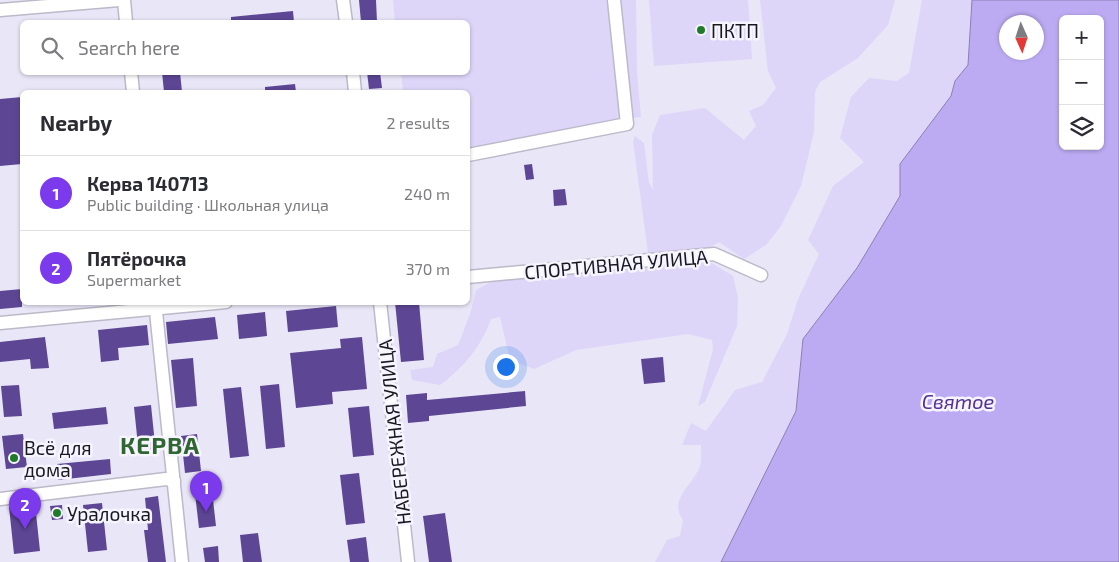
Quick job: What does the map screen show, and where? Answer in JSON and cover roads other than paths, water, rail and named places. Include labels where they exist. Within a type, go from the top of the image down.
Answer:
[{"type":"street","points":[[0,10],[119,0]]},
{"type":"street","points":[[124,0],[126,20]]},
{"type":"street","points":[[343,0],[346,20]]},
{"type":"street","points":[[470,155],[627,124],[614,0]]},
{"type":"street","points":[[131,75],[133,90]]},
{"type":"street","points":[[353,75],[355,90]]},
{"type":"street","name":"СПОРТИВНАЯ УЛИЦА","points":[[470,277],[714,254],[760,275]]},
{"type":"street","points":[[0,323],[173,305]]},
{"type":"street","name":"НАБЕРЕЖНАЯ УЛИЦА","points":[[380,305],[408,562]]},
{"type":"street","points":[[155,306],[182,562]]},
{"type":"street","points":[[0,499],[166,479],[174,481]]},
{"type":"water","name":"Святое","points":[[972,0],[1119,0],[1119,562],[721,562],[796,411],[803,339],[857,268],[900,196],[900,164],[951,96],[955,81],[968,65]]},
{"type":"place","name":"ПКТП","points":[[701,30]]},
{"type":"place","name":"Всё для дома","points":[[14,458]]},
{"type":"place","name":"Керва 140713","points":[[206,512]]},
{"type":"place","name":"Уралочка","points":[[57,513]]},
{"type":"place","name":"Пятёрочка","points":[[25,529]]},
{"type":"district","name":"КЕРВА","points":[[160,444]]}]
